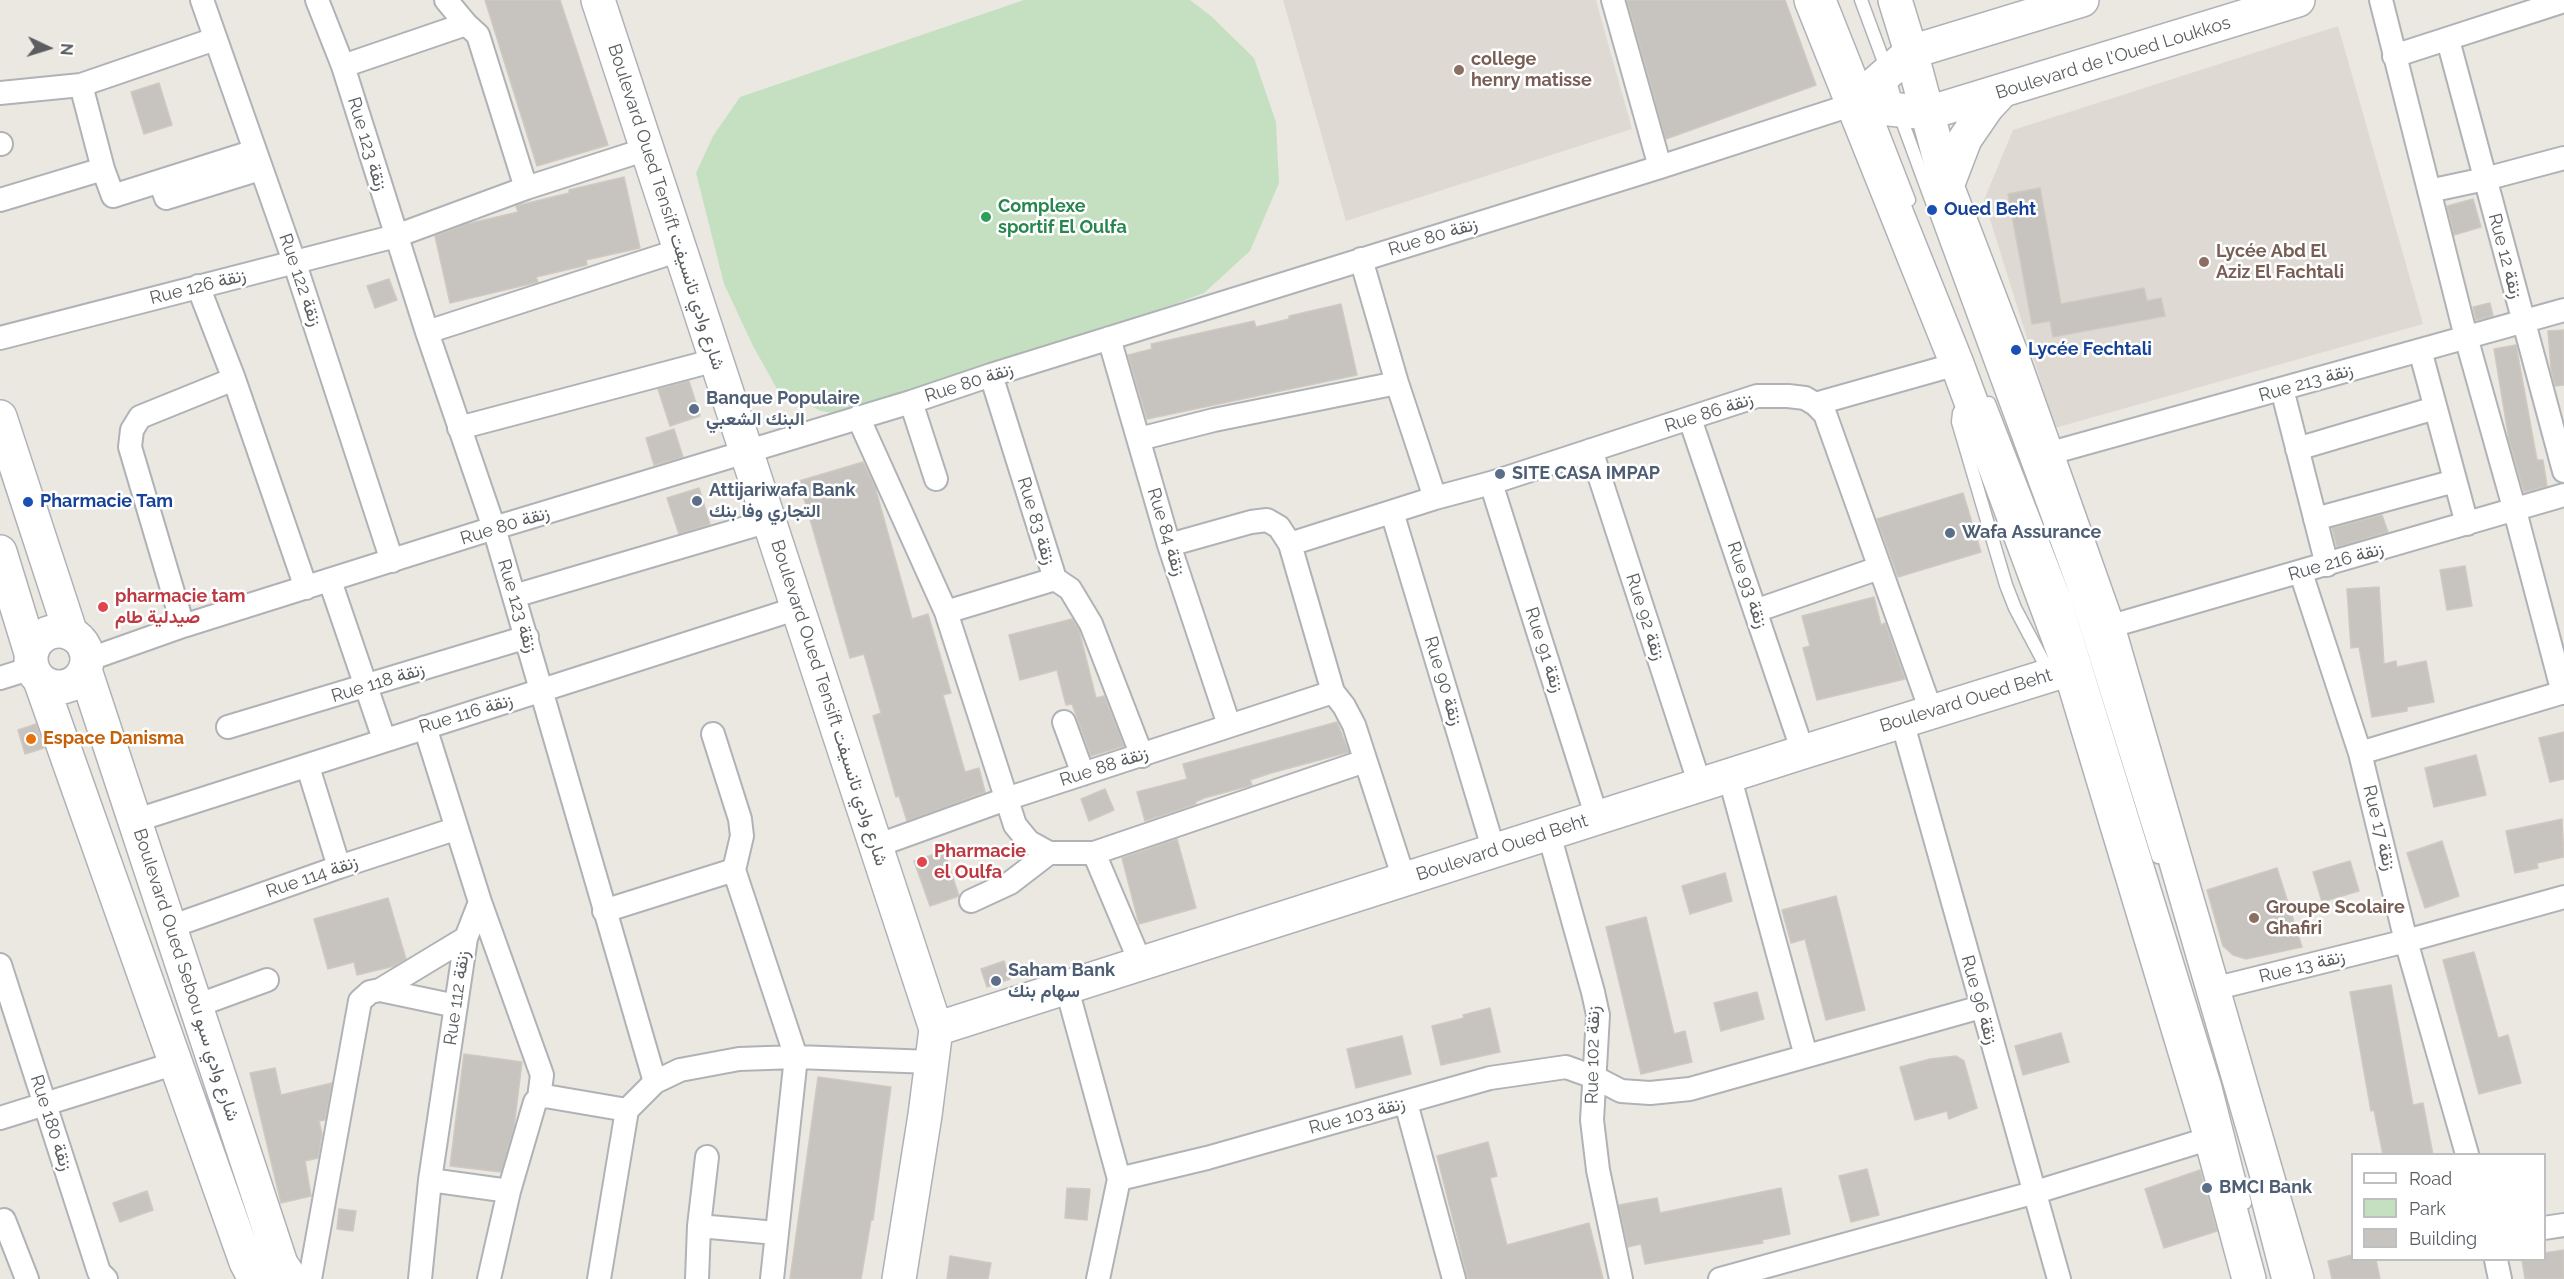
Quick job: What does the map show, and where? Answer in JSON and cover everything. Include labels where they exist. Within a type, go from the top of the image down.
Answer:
[{"type":"street","name":"Rue 122 زنقة","points":[[202,0],[295,264],[392,561]]},
{"type":"street","name":"Rue 123 زنقة","points":[[317,0],[343,66],[427,333],[494,528],[655,1082]]},
{"type":"street","points":[[446,0],[478,35],[526,188]]},
{"type":"street","name":"Boulevard Oued Tensift شارع وادي تانسيفت","points":[[598,0],[936,1029],[898,1279]]},
{"type":"street","points":[[1613,0],[1660,167]]},
{"type":"street","points":[[1811,0],[1888,93],[1947,186],[2108,627],[2297,1279]]},
{"type":"street","points":[[1895,0],[1888,93],[1958,364],[1978,398],[2060,672],[2211,1137],[2249,1279]]},
{"type":"street","points":[[1888,93],[2082,0]]},
{"type":"street","name":"Boulevard de l'Oued Loukkos","points":[[1888,93],[2001,92],[2298,0]]},
{"type":"street","points":[[2360,753],[2563,693],[2516,511],[2466,337],[2380,0]]},
{"type":"street","points":[[2394,56],[2564,2]]},
{"type":"street","points":[[343,66],[466,24]]},
{"type":"street","points":[[0,93],[81,85],[215,39]]},
{"type":"street","name":"Rue 12 زنقة","points":[[2448,40],[2522,321],[2555,402],[2564,471]]},
{"type":"street","points":[[81,85],[113,195],[160,181],[257,160]]},
{"type":"street","points":[[1947,186],[1965,139],[1981,114],[2001,92]]},
{"type":"street","name":"Rue 80 زنقة","points":[[81,654],[183,626],[494,528],[911,402],[991,375],[1660,167],[1888,93]]},
{"type":"street","name":"Rue 126 زنقة","points":[[0,338],[198,286],[295,264],[396,236],[526,188],[647,149]]},
{"type":"street","points":[[2429,191],[2564,158]]},
{"type":"street","points":[[0,200],[104,169]]},
{"type":"street","points":[[427,333],[680,250]]},
{"type":"street","points":[[1361,259],[1397,382],[1435,498]]},
{"type":"street","points":[[198,286],[234,379],[306,588]]},
{"type":"street","name":"Rue 213 زنقة","points":[[2046,454],[2564,310]]},
{"type":"street","name":"Rue 84 زنقة","points":[[1109,338],[1169,545],[1229,725]]},
{"type":"street","points":[[2420,350],[2468,524]]},
{"type":"street","points":[[459,428],[716,360]]},
{"type":"street","points":[[1916,716],[1879,568],[1825,414],[1815,404],[1958,364]]},
{"type":"street","name":"Rue 83 زنقة","points":[[991,375],[1055,579],[1070,589],[1091,624],[1142,756]]},
{"type":"street","points":[[183,626],[130,447],[132,430],[140,417],[234,379]]},
{"type":"street","points":[[1139,439],[1214,420],[1397,382]]},
{"type":"street","points":[[2282,389],[2327,565]]},
{"type":"street","name":"Rue 86 زنقة","points":[[1290,544],[1435,498],[1491,483],[1757,396],[1805,398],[1815,404]]},
{"type":"street","points":[[911,402],[936,479]]},
{"type":"street","points":[[2297,449],[2435,408]]},
{"type":"street","name":"Boulevard Oued Sebou شارع وادي سبو","points":[[0,417],[81,654],[281,1264],[291,1279]]},
{"type":"street","points":[[858,417],[946,612],[1006,799],[1020,834],[1048,853],[1094,854],[1365,760]]},
{"type":"street","name":"Rue 93 زنقة","points":[[1690,419],[1803,752]]},
{"type":"street","name":"Rue 92 زنقة","points":[[1591,450],[1715,780],[1806,1056]]},
{"type":"street","points":[[2315,519],[2456,481]]},
{"type":"street","name":"Rue 91 زنقة","points":[[1491,483],[1597,818]]},
{"type":"street","name":"Rue 216 زنقة","points":[[2108,627],[2516,511],[2564,495]]},
{"type":"street","name":"Rue 90 زنقة","points":[[1392,512],[1494,850]]},
{"type":"street","points":[[1169,545],[1251,522],[1267,520],[1279,527],[1290,544],[1333,692],[1354,725],[1404,879]]},
{"type":"street","points":[[514,596],[769,521]]},
{"type":"street","name":"Boulevard Oued Sebou شارع وادي سبو","points":[[1,560],[34,667],[246,1262],[255,1279]]},
{"type":"street","points":[[1755,611],[1879,568]]},
{"type":"street","name":"Rue 17 زنقة","points":[[2301,573],[2360,753],[2406,941],[2467,1153]]},
{"type":"street","points":[[946,612],[1055,579]]},
{"type":"street","points":[[330,581],[384,739]]},
{"type":"street","name":"Rue 116 زنقة","points":[[135,821],[308,766],[384,739],[542,691],[798,608]]},
{"type":"street","points":[[62,631],[81,654],[79,679],[70,685],[49,686],[34,667],[35,643],[51,632],[62,631]]},
{"type":"street","name":"Rue 118 زنقة","points":[[228,727],[527,637]]},
{"type":"street","points":[[0,678],[34,667]]},
{"type":"street","name":"Boulevard Oued Beht","points":[[936,1029],[2060,672]]},
{"type":"street","name":"Rue 88 زنقة","points":[[876,846],[1006,799],[1333,692]]},
{"type":"street","name":"Rue 96 زنقة","points":[[1916,716],[1981,1007],[2036,1192],[2059,1279]]},
{"type":"street","points":[[1064,722],[1083,774]]},
{"type":"street","points":[[424,727],[455,829],[540,1066],[542,1075],[539,1098]]},
{"type":"street","points":[[713,734],[740,819],[742,836],[734,870],[796,1057],[772,1279]]},
{"type":"street","points":[[308,766],[339,867]]},
{"type":"street","name":"Rue 114 زنقة","points":[[170,927],[455,829]]},
{"type":"street","name":"Rue 102 زنقة","points":[[1549,834],[1598,1015],[1593,1130],[1598,1170],[1621,1279]]},
{"type":"street","points":[[971,902],[1010,883],[1048,853]]},
{"type":"street","points":[[1094,854],[1141,964]]},
{"type":"street","points":[[604,911],[734,870]]},
{"type":"street","name":"Rue 13 زنقة","points":[[2213,989],[2406,941],[2564,897]]},
{"type":"street","name":"Rue 112 زنقة","points":[[420,1279],[430,1180],[466,938],[480,902]]},
{"type":"street","points":[[310,1279],[360,1001],[466,938]]},
{"type":"street","name":"Rue 180 زنقة","points":[[0,965],[45,1104],[95,1277]]},
{"type":"street","points":[[196,1006],[267,981]]},
{"type":"street","points":[[1067,989],[1119,1179],[1098,1279]]},
{"type":"street","points":[[375,991],[456,1006]]},
{"type":"street","name":"Rue 103 زنقة","points":[[1119,1179],[1207,1158],[1490,1078],[1566,1067],[1594,1077],[1621,1091],[1650,1094],[1690,1089],[1981,1007]]},
{"type":"street","points":[[599,1279],[627,1110],[655,1082],[680,1070],[739,1059],[796,1057],[932,1062]]},
{"type":"street","points":[[0,1118],[176,1063]]},
{"type":"street","points":[[489,1279],[509,1191],[535,1102],[545,1096],[627,1110]]},
{"type":"street","points":[[1406,1103],[1454,1279]]},
{"type":"street","points":[[1720,1279],[2036,1192],[2211,1137]]},
{"type":"street","points":[[697,1279],[699,1226],[707,1157]]},
{"type":"street","points":[[430,1180],[509,1191]]},
{"type":"street","points":[[4,1220],[27,1279]]},
{"type":"street","points":[[2546,1227],[2564,1224]]},
{"type":"street","points":[[699,1226],[776,1233]]},
{"type":"street","points":[[2496,1261],[2500,1279]]},
{"type":"lane","points":[[1830,0],[1888,93],[2075,591],[2226,1083],[2278,1279]]},
{"type":"lane","points":[[1861,0],[1888,93],[1912,207]]},
{"type":"lane","points":[[1978,398],[2064,596],[2107,729],[2215,1085],[2265,1279]]},
{"type":"shaded area","name":"college henry matisse","points":[[1283,0],[1596,0],[1632,129],[1346,221]]},
{"type":"shaded area","name":"Lycée Abd El Aziz El Fachtali","points":[[2338,26],[2423,324],[2055,428],[1984,200],[2013,130]]},
{"type":"green space","name":"Complexe sportif El Oulfa","points":[[1024,0],[1190,0],[1211,16],[1254,58],[1276,122],[1279,183],[1250,251],[1204,293],[957,385],[858,417],[821,411],[777,389],[753,346],[724,284],[696,173],[713,136],[740,97]]},
{"type":"building","points":[[485,0],[560,0],[608,145],[537,166]]},
{"type":"building","points":[[1627,0],[1785,0],[1816,85],[1666,139]]},
{"type":"building","points":[[159,83],[172,125],[144,134],[131,92]]},
{"type":"building","points":[[624,177],[640,248],[586,260],[587,265],[536,277],[538,282],[450,303],[435,236],[467,224],[518,212],[516,206]]},
{"type":"building","points":[[2040,188],[2061,304],[2144,288],[2147,301],[2161,298],[2165,316],[2053,337],[2050,321],[2032,324],[2008,194]]},
{"type":"building","points":[[2473,199],[2481,227],[2454,235],[2447,206]]},
{"type":"building","points":[[389,279],[397,300],[375,308],[367,286]]},
{"type":"building","points":[[2490,303],[2493,316],[2476,320],[2473,307]]},
{"type":"building","points":[[1341,304],[1357,375],[1147,419],[1128,355],[1152,349],[1151,344],[1254,321],[1256,327],[1289,319],[1289,316]]},
{"type":"building","points":[[2564,330],[2564,385],[2555,386],[2551,369],[2548,331]]},
{"type":"building","points":[[2516,345],[2537,460],[2543,460],[2547,486],[2524,492],[2509,440],[2494,349]]},
{"type":"building","points":[[689,381],[700,416],[670,426],[658,389]]},
{"type":"building","points":[[674,429],[683,457],[654,465],[646,438]]},
{"type":"building","points":[[863,462],[875,487],[912,619],[928,614],[951,693],[943,695],[965,772],[979,768],[985,792],[907,821],[899,796],[896,797],[873,716],[881,713],[864,654],[850,658],[799,481]]},
{"type":"building","points":[[699,488],[710,524],[679,534],[667,498]]},
{"type":"building","points":[[1963,493],[1981,552],[1898,577],[1877,519]]},
{"type":"building","points":[[2382,515],[2388,532],[2337,547],[2332,528]]},
{"type":"building","points":[[2465,566],[2472,606],[2447,610],[2440,570]]},
{"type":"building","points":[[2379,587],[2384,664],[2396,661],[2397,667],[2426,661],[2434,702],[2407,707],[2407,711],[2372,717],[2359,647],[2351,648],[2347,589]]},
{"type":"building","points":[[1874,597],[1881,625],[1885,623],[1905,679],[1817,700],[1803,648],[1810,646],[1802,616]]},
{"type":"building","points":[[1072,619],[1079,630],[1096,698],[1104,696],[1124,746],[1091,756],[1072,704],[1066,705],[1057,670],[1020,680],[1009,635]]},
{"type":"building","points":[[1337,722],[1349,752],[1250,780],[1252,785],[1204,798],[1195,802],[1196,804],[1145,821],[1137,792],[1187,779],[1183,764]]},
{"type":"building","name":"Espace Danisma","points":[[36,724],[44,748],[25,754],[18,730]]},
{"type":"building","points":[[2564,732],[2564,779],[2550,782],[2539,738]]},
{"type":"building","points":[[2476,755],[2486,795],[2434,807],[2425,768]]},
{"type":"building","points":[[1105,789],[1114,810],[1089,821],[1081,799]]},
{"type":"building","points":[[2562,819],[2564,857],[2537,863],[2538,868],[2515,873],[2506,831]]},
{"type":"building","points":[[1177,839],[1196,908],[1139,924],[1122,858]]},
{"type":"building","points":[[2442,841],[2459,896],[2425,908],[2407,853]]},
{"type":"building","points":[[944,851],[959,896],[930,906],[914,861]]},
{"type":"building","points":[[2350,861],[2359,891],[2322,902],[2313,872]]},
{"type":"building","name":"Groupe Scolaire Ghafiri","points":[[2277,868],[2302,947],[2246,959],[2233,955],[2223,946],[2207,890]]},
{"type":"building","points":[[1725,873],[1732,901],[1690,914],[1682,886]]},
{"type":"building","points":[[1836,896],[1865,1010],[1826,1020],[1805,939],[1791,943],[1782,910]]},
{"type":"building","points":[[388,898],[406,959],[394,966],[357,975],[354,962],[328,969],[314,919]]},
{"type":"building","points":[[1646,917],[1674,1034],[1685,1031],[1692,1062],[1641,1074],[1606,927]]},
{"type":"building","points":[[2474,952],[2498,1038],[2508,1035],[2521,1083],[2479,1094],[2443,960]]},
{"type":"building","points":[[1004,961],[1010,979],[987,987],[981,969]]},
{"type":"building","points":[[2391,985],[2413,1105],[2423,1103],[2433,1153],[2383,1153],[2374,1110],[2371,1111],[2350,992]]},
{"type":"building","points":[[1757,992],[1764,1019],[1721,1031],[1714,1003]]},
{"type":"building","points":[[1490,1008],[1500,1052],[1441,1065],[1432,1026],[1464,1018],[1463,1015]]},
{"type":"building","points":[[2061,1033],[2069,1062],[2023,1075],[2015,1046]]},
{"type":"building","points":[[1402,1036],[1411,1074],[1356,1088],[1347,1049]]},
{"type":"building","points":[[464,1054],[522,1062],[514,1127],[501,1172],[450,1166]]},
{"type":"building","points":[[1956,1056],[1964,1061],[1977,1108],[1949,1119],[1947,1111],[1915,1120],[1900,1067],[1930,1059]]},
{"type":"building","points":[[275,1068],[281,1095],[332,1083],[325,1120],[319,1121],[322,1134],[318,1158],[305,1161],[311,1196],[281,1203],[250,1073]]},
{"type":"building","points":[[818,1077],[891,1087],[873,1220],[871,1220],[861,1279],[790,1279]]},
{"type":"building","points":[[1488,1142],[1497,1176],[1490,1178],[1507,1245],[1589,1223],[1603,1279],[1468,1279],[1437,1156]]},
{"type":"building","points":[[1867,1169],[1879,1215],[1851,1222],[1839,1176]]},
{"type":"building","points":[[2200,1170],[2217,1231],[2164,1248],[2145,1189]]},
{"type":"building","points":[[1067,1188],[1090,1189],[1087,1220],[1065,1218]]},
{"type":"building","points":[[1781,1188],[1790,1234],[1762,1240],[1763,1243],[1645,1264],[1641,1244],[1628,1247],[1619,1205],[1657,1198],[1660,1213]]},
{"type":"building","points":[[147,1191],[153,1210],[120,1222],[113,1203]]},
{"type":"building","points":[[339,1209],[356,1211],[353,1231],[337,1229]]},
{"type":"building","points":[[2564,1250],[2564,1279],[2525,1279],[2522,1261],[2546,1261],[2546,1253]]},
{"type":"building","points":[[2351,1255],[2351,1261],[2376,1261],[2380,1279],[2332,1279],[2328,1261]]},
{"type":"building","points":[[950,1256],[991,1263],[988,1279],[947,1279]]},
{"type":"place","name":"college henry matisse","points":[[1459,70]]},
{"type":"place","name":"Oued Beht","points":[[1932,210]]},
{"type":"place","name":"Complexe sportif El Oulfa","points":[[986,217]]},
{"type":"place","name":"Lycée Abd El Aziz El Fachtali","points":[[2204,262]]},
{"type":"place","name":"Lycée Fechtali","points":[[2016,350]]},
{"type":"place","name":"Banque Populaire البنك الشعبي","points":[[694,409]]},
{"type":"place","name":"SITE CASA IMPAP","points":[[1500,474]]},
{"type":"place","name":"Attijariwafa Bank التجاري وفا بنك","points":[[697,501]]},
{"type":"place","name":"Pharmacie Tam","points":[[28,502]]},
{"type":"place","name":"Wafa Assurance","points":[[1950,533]]},
{"type":"place","name":"pharmacie tam صيدلية طام","points":[[103,607]]},
{"type":"place","name":"Espace Danisma","points":[[31,739]]},
{"type":"place","name":"Pharmacie el Oulfa","points":[[922,862]]},
{"type":"place","name":"Groupe Scolaire Ghafiri","points":[[2254,918]]},
{"type":"place","name":"Saham Bank سهام بنك","points":[[996,981]]},
{"type":"place","name":"BMCI Bank","points":[[2207,1188]]}]
